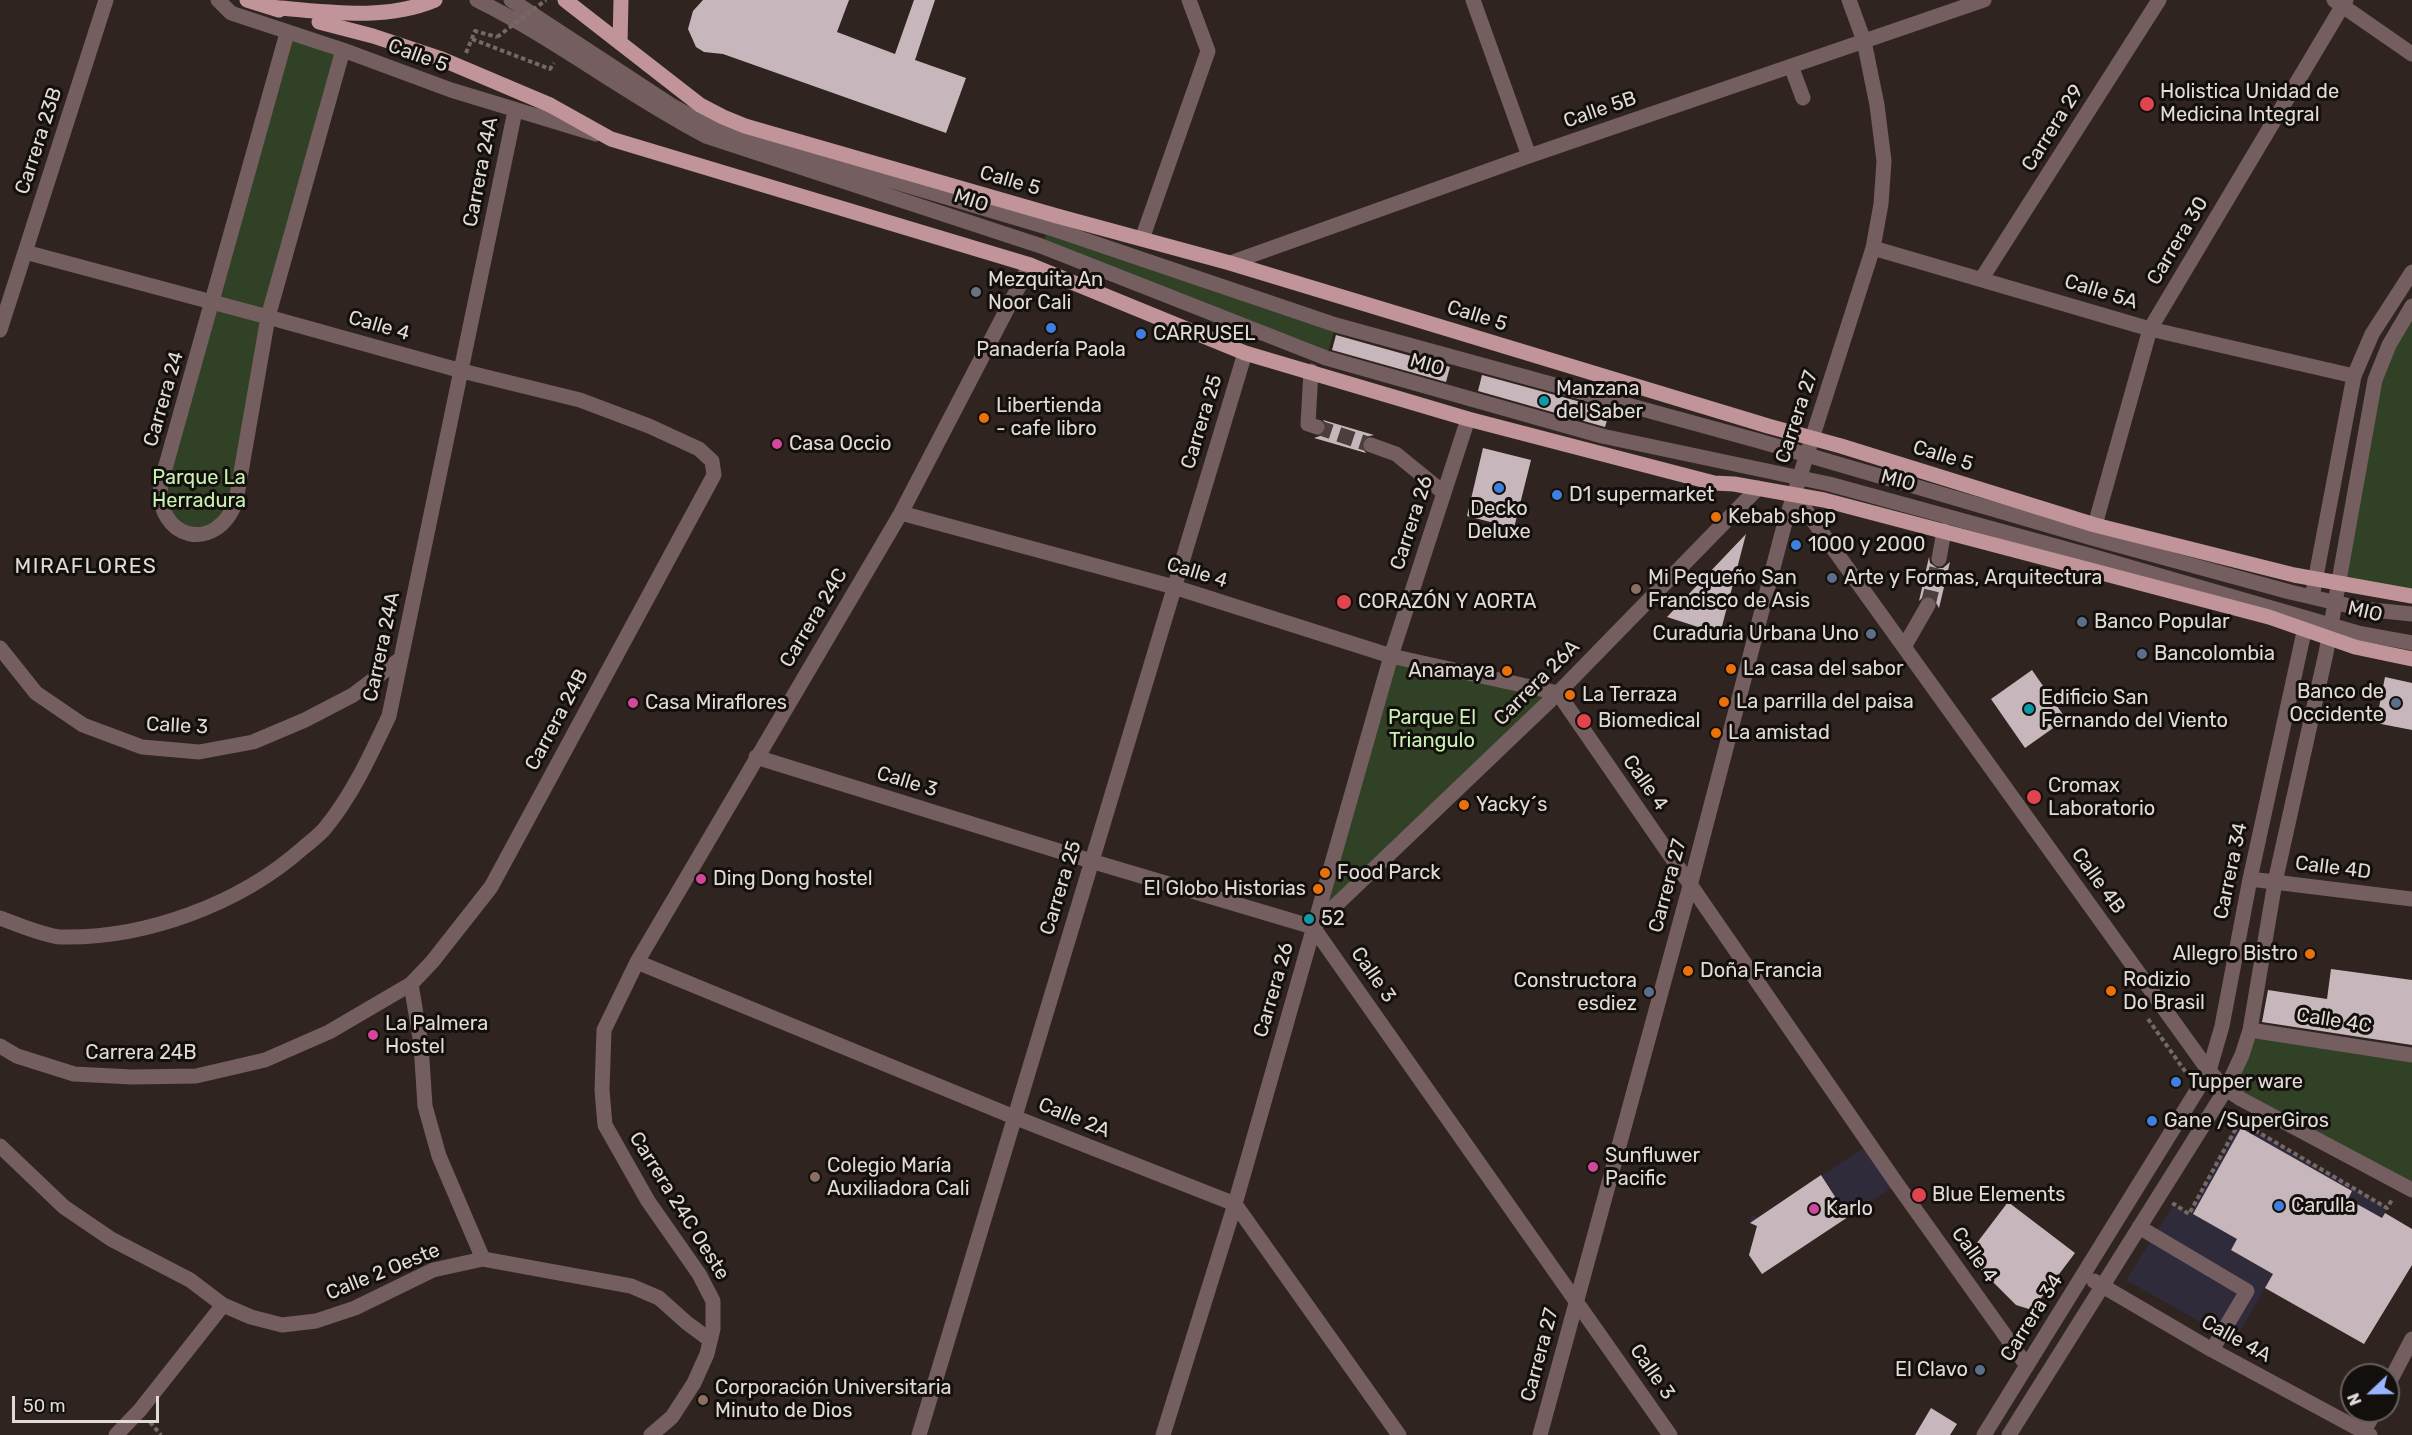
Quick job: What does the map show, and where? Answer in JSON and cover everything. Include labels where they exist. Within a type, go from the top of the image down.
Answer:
[{"type":"main road","name":"Calle 5","points":[[247,0],[269,8],[320,17],[439,58],[549,105],[610,138],[1030,266],[1245,352],[1468,418],[1714,483],[1824,500],[2258,614],[2306,624],[2330,632],[2355,647],[2412,659]]},
{"type":"main road","points":[[320,17],[360,15],[402,9],[435,0]]},
{"type":"main road","name":"Calle 5","points":[[565,0],[700,105],[735,122],[1230,263],[2095,525],[2315,578],[2412,596]]},
{"type":"main road","points":[[620,43],[621,0]]},
{"type":"street","name":"Carrera 23B","points":[[0,330],[106,0]]},
{"type":"street","name":"Calle 5","points":[[218,0],[231,13],[287,33],[343,50],[515,111],[610,138]]},
{"type":"street","name":"MIO","points":[[477,0],[507,15],[665,115],[706,136],[1041,246],[1326,358],[1602,436],[1800,477],[2088,555],[2306,624]]},
{"type":"street","name":"MIO","points":[[511,0],[671,105],[711,127],[1050,228],[1336,325],[2092,538],[2336,603],[2363,609],[2412,614]]},
{"type":"street","points":[[1142,239],[1208,51],[1190,0]]},
{"type":"street","points":[[1473,0],[1529,156]]},
{"type":"street","name":"Carrera 27","points":[[1540,1435],[1794,494],[1873,248],[1881,204],[1884,160],[1877,105],[1864,41],[1849,0]]},
{"type":"street","name":"Calle 5B","points":[[1230,263],[1529,156],[1984,0]]},
{"type":"street","name":"Carrera 29","points":[[1982,278],[2159,0]]},
{"type":"street","points":[[2341,2],[2412,54]]},
{"type":"street","name":"Carrera 30","points":[[2095,525],[2150,329],[2341,2]]},
{"type":"street","name":"Carrera 24","points":[[287,33],[161,483],[159,499],[164,514],[174,527],[189,534],[205,534],[219,528],[230,516],[236,501],[268,317],[343,50]]},
{"type":"street","points":[[1791,66],[1803,98]]},
{"type":"street","name":"Carrera 24A","points":[[0,918],[59,937],[124,932],[182,918],[242,891],[284,865],[326,828],[363,772],[389,716],[515,111]]},
{"type":"street","name":"Calle 5A","points":[[1873,248],[2150,329],[2354,376]]},
{"type":"street","name":"Calle 4","points":[[25,252],[462,371],[580,400],[649,426],[699,449],[711,461]]},
{"type":"street","name":"Carrera 24C","points":[[605,1125],[602,1090],[604,1030],[637,962],[901,513],[1030,266]]},
{"type":"street","name":"Carrera 34","points":[[1984,1435],[2209,1071],[2222,1026],[2250,879],[2312,597],[2354,376],[2372,334],[2412,272]]},
{"type":"street","name":"Carrera 34","points":[[2009,1435],[2226,1089],[2242,1055],[2250,1030],[2275,882],[2336,603],[2375,380],[2389,345],[2412,306]]},
{"type":"street","name":"Carrera 25","points":[[919,1435],[1245,352]]},
{"type":"street","points":[[1311,371],[1308,424],[1317,427]]},
{"type":"street","name":"Carrera 26","points":[[1163,1435],[1235,1204],[1391,656],[1468,418]]},
{"type":"street","points":[[1371,445],[1396,454],[1444,493]]},
{"type":"street","name":"Carrera 24B","points":[[0,1046],[17,1056],[74,1074],[132,1077],[196,1076],[265,1060],[329,1032],[411,984],[432,962],[491,887],[714,475],[711,461]]},
{"type":"street","name":"Carrera 26A","points":[[1313,927],[1558,693],[1758,488]]},
{"type":"street","name":"Calle 4B","points":[[1794,494],[2209,1071],[2226,1089],[2412,1190]]},
{"type":"street","name":"Calle 4","points":[[901,513],[1174,587],[1391,656],[1558,693],[1690,886],[2027,1366]]},
{"type":"street","points":[[1939,559],[1944,531]]},
{"type":"street","points":[[1904,647],[1928,605]]},
{"type":"street","name":"MIO","points":[[2330,632],[2358,633],[2412,643]]},
{"type":"street","name":"Calle 3","points":[[0,648],[36,693],[83,725],[142,747],[199,752],[252,742],[305,720],[353,696],[399,660]]},
{"type":"street","name":"Calle 3","points":[[756,757],[1313,927],[1670,1435]]},
{"type":"street","name":"Calle 4D","points":[[2250,879],[2412,898]]},
{"type":"street","name":"Calle 2A","points":[[637,962],[1014,1117],[1235,1204]]},
{"type":"street","points":[[411,984],[421,1044],[425,1106],[439,1156],[483,1259]]},
{"type":"street","name":"Calle 4C","points":[[2250,1030],[2412,1055]]},
{"type":"street","name":"Carrera 24C Oeste","points":[[605,1125],[648,1201],[699,1274],[713,1301],[713,1329],[707,1354],[694,1383],[672,1418],[651,1435]]},
{"type":"street","name":"Calle 2 Oeste","points":[[0,1146],[64,1207],[111,1239],[190,1280],[223,1305],[251,1317],[282,1325],[316,1321],[355,1308],[433,1270],[483,1259],[631,1286],[659,1298],[710,1340]]},
{"type":"street","points":[[1235,1204],[1399,1435]]},
{"type":"street","points":[[2139,1227],[2247,1291],[2212,1350]]},
{"type":"street","name":"Calle 4A","points":[[2084,1274],[2212,1350],[2366,1434]]},
{"type":"street","points":[[116,1435],[140,1410],[223,1305]]},
{"type":"street","points":[[2399,1363],[2412,1339]]},
{"type":"path","points":[[475,31],[497,38],[546,0]]},
{"type":"path","points":[[505,32],[515,38]]},
{"type":"path","points":[[472,39],[550,69],[555,61]]},
{"type":"path","points":[[2226,1123],[2230,1116],[2240,1121],[2387,1208]]},
{"type":"path","points":[[2189,1214],[2240,1121]]},
{"type":"path","points":[[2226,1133],[2232,1136]]},
{"type":"shaded area","points":[[2240,1121],[2387,1208],[2346,1283],[2265,1288],[2234,1341],[2126,1280],[2174,1204],[2189,1213]]},
{"type":"shaded area","name":"Karlo","points":[[1871,1143],[1897,1184],[1762,1274],[1749,1255],[1757,1226],[1750,1222],[1752,1215],[1759,1217]]},
{"type":"green space","name":"Parque La Herradura","points":[[287,33],[343,50],[268,317],[236,501],[219,528],[174,527],[161,483]]},
{"type":"green space","points":[[1050,228],[1336,325],[1326,358],[1041,246]]},
{"type":"green space","points":[[2412,306],[2412,596],[2339,583],[2375,380]]},
{"type":"green space","name":"Parque El Triangulo","points":[[1391,656],[1558,693],[1313,927]]},
{"type":"green space","points":[[2250,1030],[2412,1055],[2412,1190],[2226,1089]]},
{"type":"building","points":[[703,0],[849,0],[837,32],[895,54],[914,0],[935,0],[915,60],[966,78],[946,133],[723,54],[704,52],[696,47],[688,29],[693,11]]},
{"type":"building","points":[[1336,335],[1450,367],[1446,382],[1332,350]]},
{"type":"building","name":"Manzana del Saber","points":[[1482,375],[1610,410],[1605,427],[1478,391]]},
{"type":"building","points":[[1323,420],[1374,435],[1365,437],[1362,441],[1362,447],[1366,453],[1314,438],[1323,435],[1326,431],[1326,424]]},
{"type":"building","name":"Decko Deluxe","points":[[1483,448],[1531,460],[1514,528],[1467,516]]},
{"type":"building","points":[[1746,534],[1720,634],[1667,617]]},
{"type":"building","points":[[1929,557],[1930,563],[1937,568],[1943,568],[1950,562],[1939,608],[1932,596],[1924,596],[1919,601]]},
{"type":"building","name":"Edificio San Fernando del Viento","points":[[2032,670],[2066,719],[2025,748],[1991,699]]},
{"type":"building","name":"Banco de Occidente","points":[[2385,677],[2412,683],[2412,730],[2376,723]]},
{"type":"building","points":[[2331,969],[2412,980],[2412,1045],[2262,1022],[2268,990],[2327,999]]},
{"type":"building","name":"Carulla","points":[[2241,1128],[2352,1191],[2348,1199],[2382,1218],[2385,1213],[2412,1229],[2412,1265],[2364,1344],[2265,1288],[2273,1274],[2231,1250],[2237,1239],[2193,1214]]},
{"type":"building","name":"Karlo","points":[[1821,1175],[1848,1217],[1762,1274],[1749,1255],[1757,1226],[1750,1223]]},
{"type":"building","points":[[2008,1202],[2075,1253],[2032,1310],[2016,1305],[1982,1271],[1970,1252]]},
{"type":"building","points":[[1931,1408],[1957,1424],[1950,1435],[1915,1435]]},
{"type":"tunnel","points":[[1317,427],[1371,445]]},
{"type":"tunnel","points":[[1928,605],[1939,559]]},
{"type":"place","name":"Holistica Unidad de Medicina Integral","points":[[2147,104]]},
{"type":"place","name":"Mezquita An Noor Cali","points":[[976,292]]},
{"type":"place","name":"Panadería Paola","points":[[1051,328]]},
{"type":"place","name":"CARRUSEL","points":[[1141,334]]},
{"type":"place","name":"Manzana del Saber","points":[[1544,401]]},
{"type":"place","name":"Libertienda - cafe libro","points":[[984,418]]},
{"type":"place","name":"Casa Occio","points":[[777,444]]},
{"type":"place","name":"Decko Deluxe","points":[[1499,488]]},
{"type":"place","name":"D1 supermarket","points":[[1557,495]]},
{"type":"place","name":"Kebab shop","points":[[1716,517]]},
{"type":"place","name":"1000 y 2000","points":[[1796,545]]},
{"type":"place","name":"Arte y Formas, Arquitectura","points":[[1832,578]]},
{"type":"place","name":"Mi Pequeño San Francisco de Asis","points":[[1636,589]]},
{"type":"place","name":"CORAZÓN Y AORTA","points":[[1344,602]]},
{"type":"place","name":"Banco Popular","points":[[2082,622]]},
{"type":"place","name":"Curaduria Urbana Uno","points":[[1871,634]]},
{"type":"place","name":"Bancolombia","points":[[2142,654]]},
{"type":"place","name":"La casa del sabor","points":[[1731,669]]},
{"type":"place","name":"Anamaya","points":[[1507,671]]},
{"type":"place","name":"La Terraza","points":[[1570,695]]},
{"type":"place","name":"La parrilla del paisa","points":[[1724,702]]},
{"type":"place","name":"Casa Miraflores","points":[[633,703]]},
{"type":"place","name":"Banco de Occidente","points":[[2396,703]]},
{"type":"place","name":"Edificio San Fernando del Viento","points":[[2029,709]]},
{"type":"place","name":"Biomedical","points":[[1584,721]]},
{"type":"place","name":"La amistad","points":[[1716,733]]},
{"type":"place","name":"Cromax Laboratorio","points":[[2034,797]]},
{"type":"place","name":"Yacky´s","points":[[1464,805]]},
{"type":"place","name":"Food Parck","points":[[1325,873]]},
{"type":"place","name":"Ding Dong hostel","points":[[701,879]]},
{"type":"place","name":"El Globo Historias","points":[[1318,889]]},
{"type":"place","name":"52","points":[[1309,919]]},
{"type":"place","name":"Allegro Bistro","points":[[2310,954]]},
{"type":"place","name":"Doña Francia","points":[[1688,971]]},
{"type":"place","name":"Rodizio Do Brasil","points":[[2111,991]]},
{"type":"place","name":"Constructora esdiez","points":[[1649,992]]},
{"type":"place","name":"La Palmera Hostel","points":[[373,1035]]},
{"type":"place","name":"Tupper ware","points":[[2176,1082]]},
{"type":"place","name":"Gane /SuperGiros","points":[[2152,1121]]},
{"type":"place","name":"Sunfluwer Pacific","points":[[1593,1167]]},
{"type":"place","name":"Colegio María Auxiliadora Cali","points":[[815,1177]]},
{"type":"place","name":"Blue Elements","points":[[1919,1195]]},
{"type":"place","name":"Carulla","points":[[2279,1206]]},
{"type":"place","name":"Karlo","points":[[1814,1209]]},
{"type":"place","name":"El Clavo","points":[[1980,1370]]},
{"type":"place","name":"Corporación Universitaria Minuto de Dios","points":[[703,1400]]},
{"type":"district","name":"MIRAFLORES","points":[[86,567]]}]
